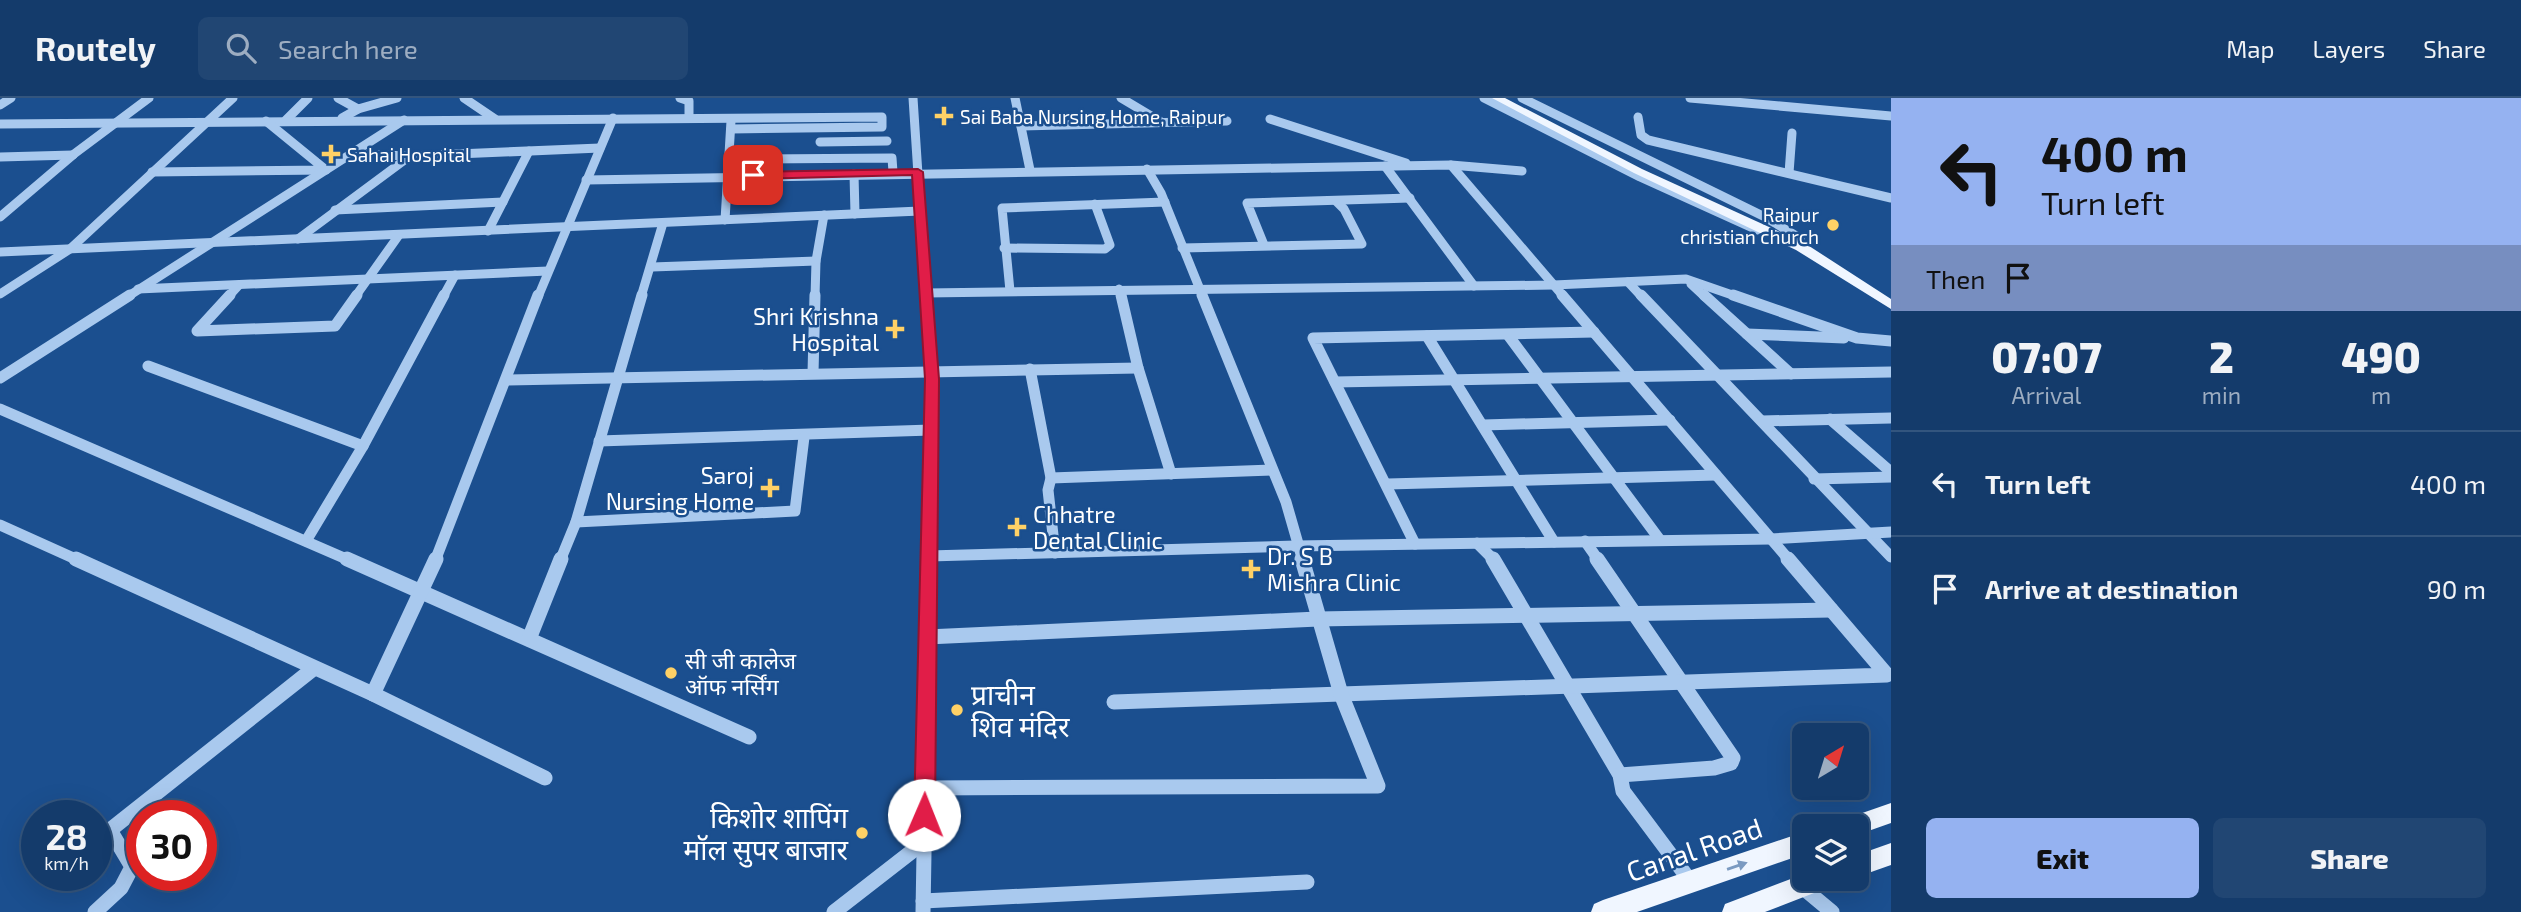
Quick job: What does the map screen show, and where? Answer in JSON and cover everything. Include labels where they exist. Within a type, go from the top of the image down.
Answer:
[{"type":"main road","points":[[1497,98],[1795,240],[1891,292]]},
{"type":"main road","points":[[1511,98],[1747,218]]},
{"type":"main road","points":[[1795,240],[1891,305]]},
{"type":"main road","points":[[1869,821],[1891,813]]},
{"type":"main road","name":"Canal Road","points":[[1603,912],[1792,847]]},
{"type":"main road","points":[[1869,862],[1890,855]]},
{"type":"main road","points":[[1734,912],[1792,891]]},
{"type":"street","points":[[0,105],[11,98]]},
{"type":"street","points":[[0,217],[74,155],[149,98]]},
{"type":"street","points":[[0,294],[69,249],[233,98]]},
{"type":"street","points":[[286,120],[308,98]]},
{"type":"street","points":[[338,98],[358,109]]},
{"type":"street","points":[[340,120],[358,109],[397,98]]},
{"type":"street","points":[[464,98],[495,119]]},
{"type":"street","points":[[680,98],[689,101],[689,118]]},
{"type":"street","points":[[912,98],[931,370],[923,906],[1307,882]]},
{"type":"street","points":[[1015,98],[1030,170]]},
{"type":"street","points":[[1121,98],[1164,123]]},
{"type":"street","points":[[1484,98],[1709,210],[1795,240]]},
{"type":"street","points":[[1522,98],[1763,216],[1795,240]]},
{"type":"street","points":[[1690,98],[1891,116]]},
{"type":"street","points":[[725,220],[731,117]]},
{"type":"street","points":[[0,124],[882,117],[893,172]]},
{"type":"street","points":[[1639,117],[1641,135],[1648,140],[1891,198]]},
{"type":"street","points":[[373,694],[423,592],[565,227],[613,118]]},
{"type":"street","points":[[0,379],[404,119]]},
{"type":"street","points":[[1270,119],[1411,165]]},
{"type":"street","points":[[266,121],[326,170]]},
{"type":"street","points":[[1021,126],[1227,121]]},
{"type":"street","points":[[731,129],[882,127]]},
{"type":"street","points":[[1789,173],[1792,133]]},
{"type":"street","points":[[820,142],[887,141]]},
{"type":"street","points":[[350,154],[410,156],[600,148]]},
{"type":"street","points":[[488,231],[529,151]]},
{"type":"street","points":[[2,159],[74,155]]},
{"type":"street","points":[[298,239],[410,156]]},
{"type":"street","points":[[757,159],[892,158],[917,165],[1030,170],[1451,165],[1522,171]]},
{"type":"street","points":[[586,180],[855,174],[893,172],[917,165]]},
{"type":"street","points":[[1114,702],[1887,675],[1451,165]]},
{"type":"street","points":[[1385,166],[1475,286]]},
{"type":"street","points":[[925,788],[1378,786],[1341,694],[1296,546],[1286,502],[1197,289],[1165,202],[1147,169]]},
{"type":"street","points":[[152,172],[326,170]]},
{"type":"street","points":[[855,174],[855,214]]},
{"type":"street","points":[[1264,245],[1247,203],[1410,198]]},
{"type":"street","points":[[1182,248],[1362,243],[1344,209],[1336,201]]},
{"type":"street","points":[[335,210],[503,202]]},
{"type":"street","points":[[1010,291],[1002,208],[1165,202]]},
{"type":"street","points":[[1004,248],[1105,249],[1110,245],[1094,204]]},
{"type":"street","points":[[0,253],[920,211]]},
{"type":"street","points":[[813,373],[816,261],[824,215]]},
{"type":"street","points":[[529,639],[576,522],[663,223]]},
{"type":"street","points":[[239,285],[197,331],[335,326],[399,235]]},
{"type":"street","points":[[652,267],[816,261]]},
{"type":"street","points":[[138,289],[548,271]]},
{"type":"street","points":[[306,541],[363,446],[455,275]]},
{"type":"street","points":[[926,293],[1554,285],[1686,279],[1857,338]]},
{"type":"street","points":[[1686,279],[1791,374]]},
{"type":"street","points":[[1628,282],[1720,375],[1814,479],[1891,557]]},
{"type":"street","points":[[1119,289],[1138,368],[1171,474]]},
{"type":"street","points":[[1415,544],[1388,484],[1313,338],[1594,332]]},
{"type":"street","points":[[1747,334],[1891,341]]},
{"type":"street","points":[[1508,335],[1660,540]]},
{"type":"street","points":[[1426,336],[1554,542]]},
{"type":"street","points":[[148,366],[363,446]]},
{"type":"street","points":[[507,380],[1138,368]]},
{"type":"street","points":[[1030,369],[1051,478],[1048,489],[1055,552]]},
{"type":"street","points":[[1335,382],[1891,372]]},
{"type":"street","points":[[0,410],[423,592],[749,737]]},
{"type":"street","points":[[1762,421],[1891,418]]},
{"type":"street","points":[[1830,419],[1891,474]]},
{"type":"street","points":[[1483,425],[1670,420]]},
{"type":"street","points":[[599,441],[804,437],[931,430]]},
{"type":"street","points":[[576,522],[795,511],[804,437]]},
{"type":"street","points":[[1051,478],[1272,470]]},
{"type":"street","points":[[1814,479],[1891,474]]},
{"type":"street","points":[[1388,484],[1716,475]]},
{"type":"street","points":[[0,525],[373,694],[545,778]]},
{"type":"street","points":[[929,556],[1296,546],[1771,539],[1891,532]]},
{"type":"street","points":[[1584,541],[1733,758],[1731,763],[1714,768],[1619,775]]},
{"type":"street","points":[[1477,543],[1497,563],[1505,583],[1528,617],[1619,775],[1623,790],[1691,882]]},
{"type":"street","points":[[928,636],[1318,620],[1831,610]]},
{"type":"street","points":[[94,912],[121,888],[132,867],[110,831],[313,669]]},
{"type":"street","points":[[834,912],[924,842]]},
{"type":"street","points":[[1818,891],[1832,912]]},
{"type":"place","name":"Sai Baba Nursing Home, Raipur","points":[[944,116]]},
{"type":"place","name":"Sahai Hospital","points":[[331,154]]},
{"type":"place","name":"Raipur christian church","points":[[1833,225]]},
{"type":"place","name":"Shri Krishna Hospital","points":[[895,329]]},
{"type":"place","name":"Saroj Nursing Home","points":[[770,488]]},
{"type":"place","name":"Chhatre Dental Clinic","points":[[1017,527]]},
{"type":"place","name":"Dr. S B Mishra Clinic","points":[[1251,569]]},
{"type":"place","name":"सी जी कालेज ऑफ नर्सिंग","points":[[671,673]]},
{"type":"place","name":"प्राचीन शिव मंदिर","points":[[957,710]]},
{"type":"place","name":"किशोर शापिंग मॉल सुपर बाजार","points":[[862,833]]},
{"type":"route","points":[[753,175],[918,172],[932,379],[924,815]]}]
